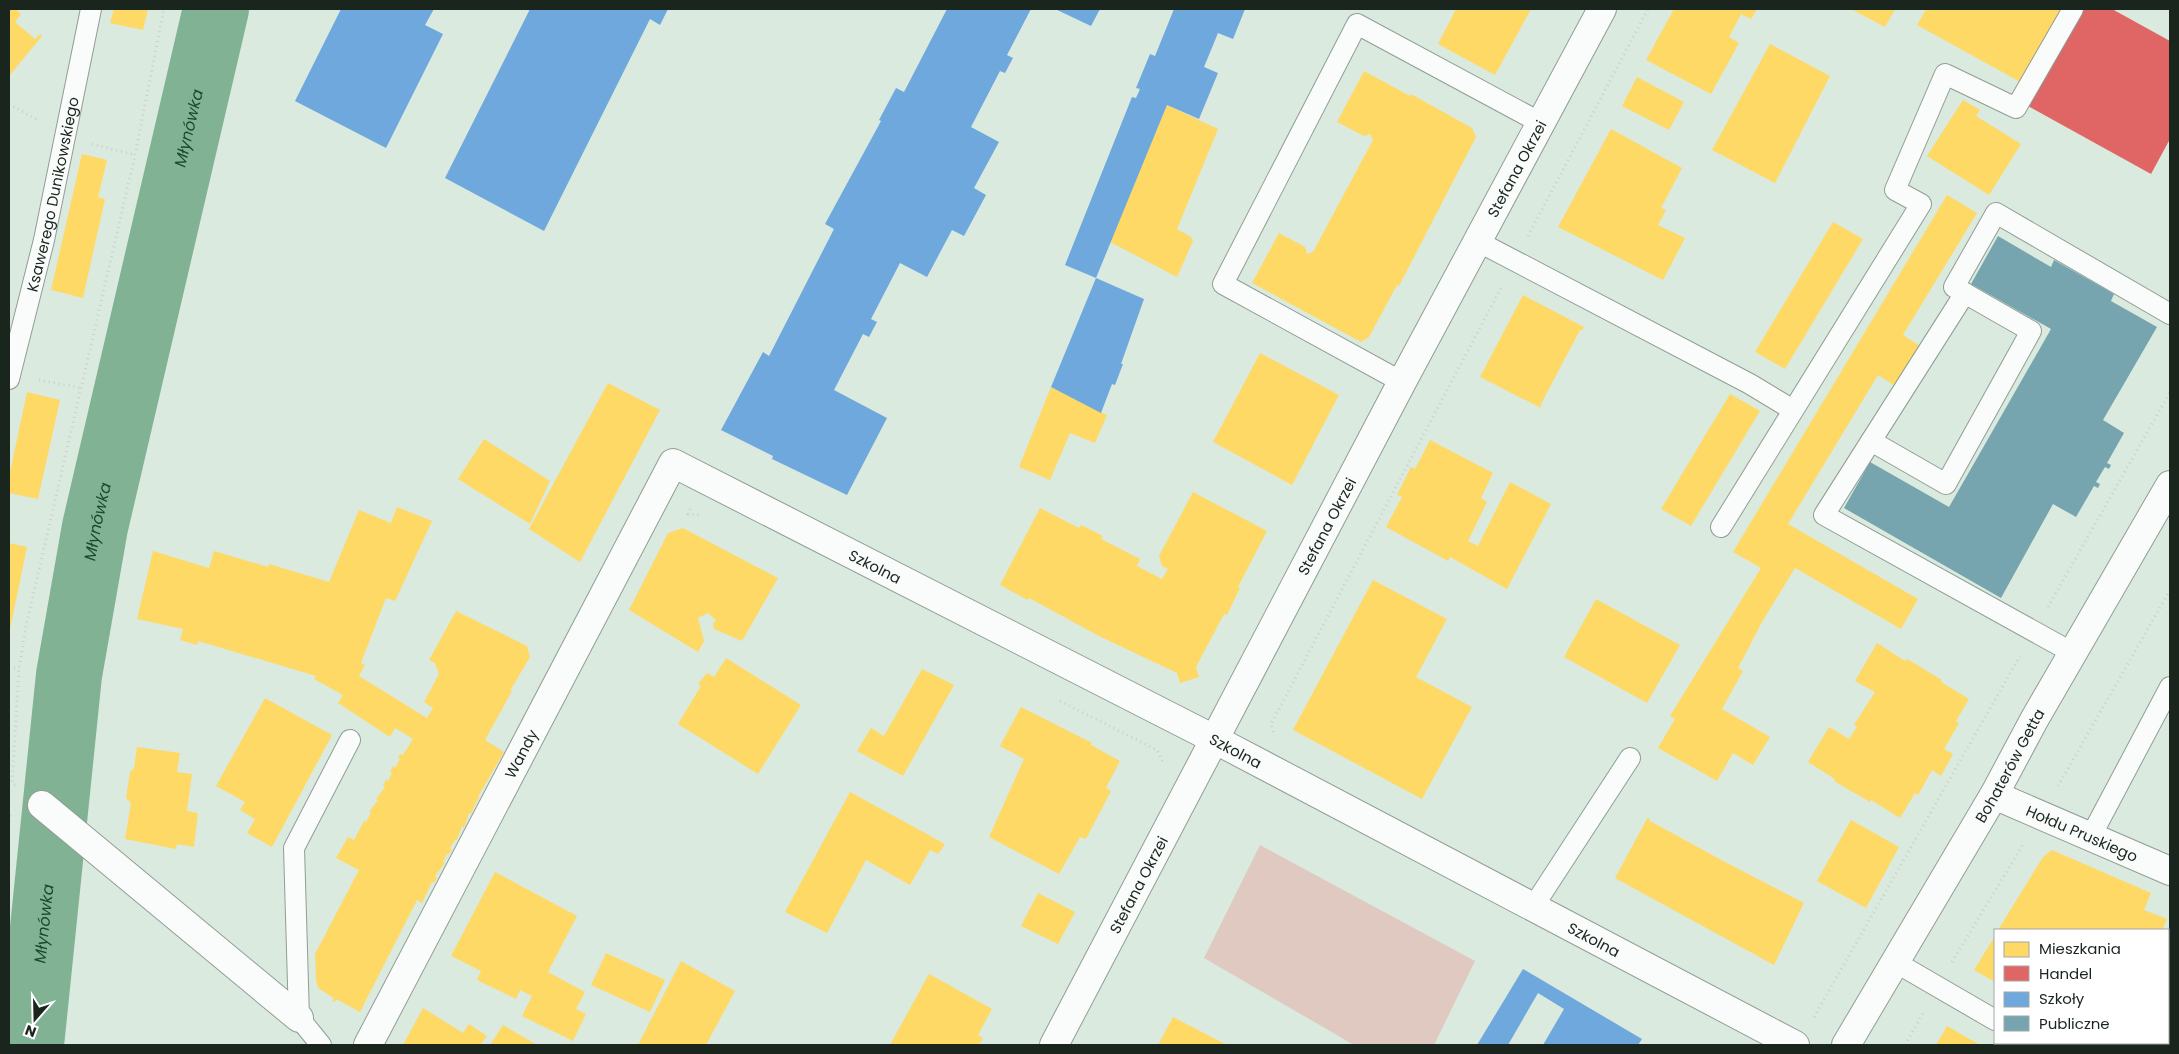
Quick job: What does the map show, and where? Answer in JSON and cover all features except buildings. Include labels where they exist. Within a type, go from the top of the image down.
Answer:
[{"type":"street","name":"Stefana Okrzei","points":[[1054,1045],[1402,382],[1602,9]]},
{"type":"street","name":"Szkolna","points":[[673,463],[1214,739],[1795,1045]]},
{"type":"street","name":"Wandy","points":[[368,1045],[673,463]]},
{"type":"street","name":"Bohaterów Getta","points":[[1846,1045],[1994,795],[2170,485]]},
{"type":"street","name":"Hołdu Pruskiego","points":[[1994,795],[2170,871]]},
{"type":"street","points":[[42,805],[299,1018]]},
{"type":"lane","name":"Ksawerego Dunikowskiego","points":[[9,377],[44,240],[91,9]]},
{"type":"lane","points":[[1721,527],[1920,204],[1895,190],[1945,74],[2016,108],[2073,9]]},
{"type":"lane","points":[[1402,382],[1223,284],[1360,16],[1541,123]]},
{"type":"lane","points":[[1871,441],[1946,484],[2031,331],[1954,287],[1996,213],[2170,314]]},
{"type":"lane","points":[[1478,241],[1750,384],[1793,410]]},
{"type":"lane","points":[[1964,294],[1824,515],[2073,653]]},
{"type":"lane","points":[[2091,836],[2170,687]]},
{"type":"lane","points":[[321,1045],[299,1018],[294,848],[350,740]]},
{"type":"lane","points":[[1533,907],[1630,758]]},
{"type":"lane","points":[[1895,962],[1994,1019]]},
{"type":"path","points":[[42,805],[10,783],[20,669],[26,626],[135,155],[164,9]]},
{"type":"path","points":[[1263,765],[1276,740],[1271,724],[1648,9]]},
{"type":"path","points":[[65,136],[135,155]]},
{"type":"path","points":[[9,377],[81,388]]},
{"type":"path","points":[[1811,1022],[2170,392]]},
{"type":"path","points":[[9,667],[20,669]]},
{"type":"shaded area","points":[[1260,845],[1475,961],[1434,1045],[1354,1045],[1204,958]]},
{"type":"waterway","name":"Młynówka","points":[[31,1045],[69,675],[95,527],[216,9]]}]
